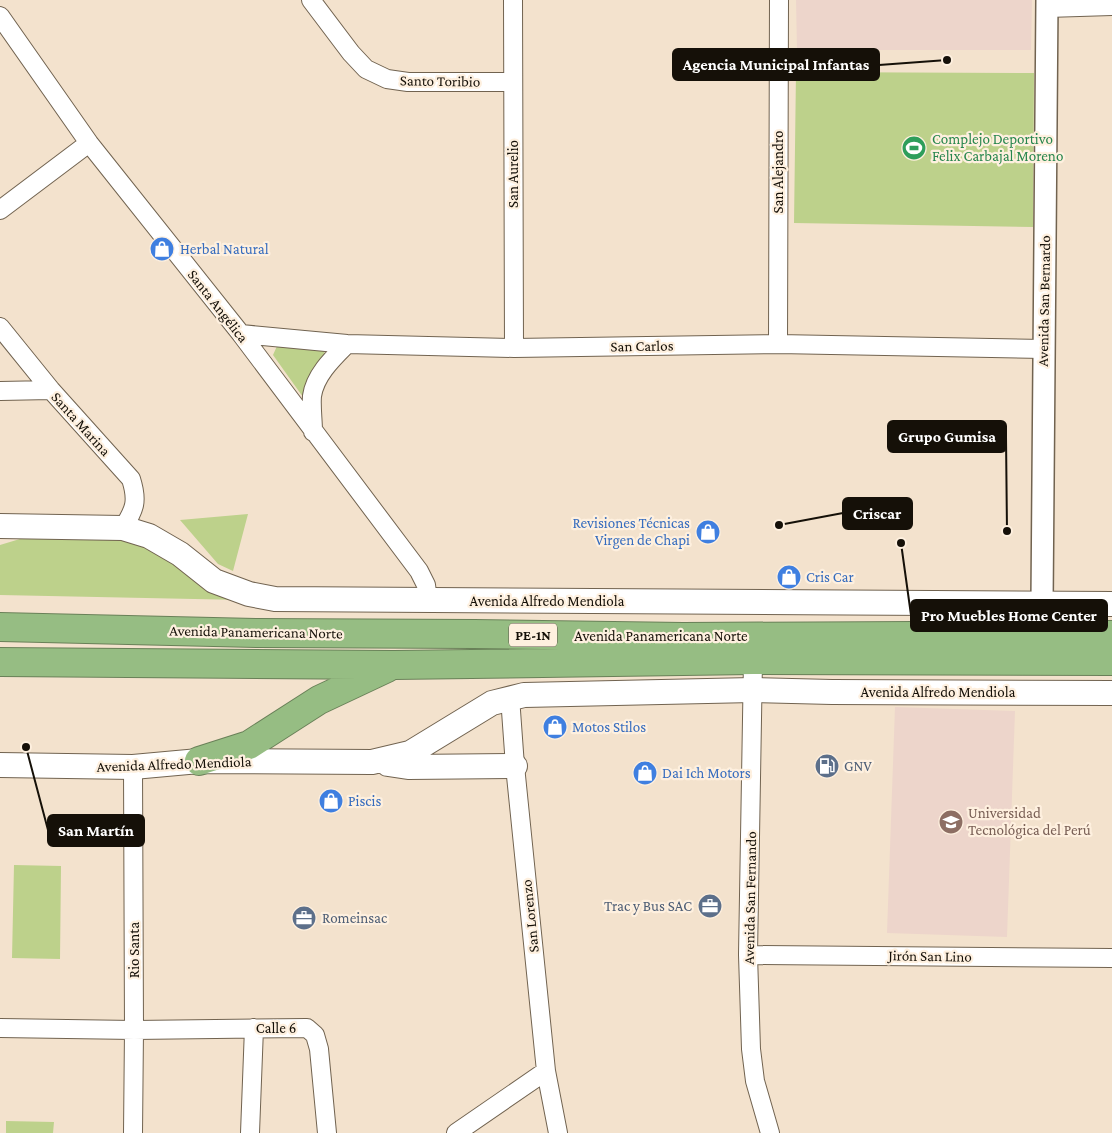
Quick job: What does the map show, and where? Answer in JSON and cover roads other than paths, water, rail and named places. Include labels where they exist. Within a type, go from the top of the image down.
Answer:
[{"type":"highway","name":"Avenida Panamericana Norte","points":[[8,626],[258,633],[683,637],[1112,635]]},
{"type":"highway","name":"Avenida Panamericana Norte","points":[[8,663],[394,665],[753,660],[1112,661]]},
{"type":"highway","points":[[199,761],[249,745],[319,700],[394,665]]},
{"type":"main road","name":"Avenida Alfredo Mendiola","points":[[0,526],[123,528],[149,536],[180,554],[214,580],[249,594],[275,599],[1112,604]]},
{"type":"main road","name":"Avenida Alfredo Mendiola","points":[[0,765],[133,767],[199,761],[372,762],[410,753],[492,703],[524,695],[753,690],[1112,693]]},
{"type":"main road","points":[[372,762],[408,767],[514,766]]},
{"type":"street","name":"Santo Toribio","points":[[312,0],[356,59],[366,69],[387,79],[408,82],[514,82]]},
{"type":"street","name":"San Aurelio","points":[[513,0],[514,348]]},
{"type":"street","name":"San Alejandro","points":[[778,344],[779,0]]},
{"type":"street","points":[[1047,4],[1112,6]]},
{"type":"street","name":"Avenida San Bernardo","points":[[1042,603],[1047,4]]},
{"type":"street","name":"Santa Angélica","points":[[0,16],[90,143],[241,334],[419,571],[426,585],[428,600]]},
{"type":"street","points":[[0,210],[90,143]]},
{"type":"street","name":"Santa Marina","points":[[0,327],[51,390],[131,479],[136,501],[132,513],[123,528]]},
{"type":"street","name":"San Carlos","points":[[241,334],[347,344],[514,348],[778,344],[1043,349]]},
{"type":"street","points":[[313,432],[312,396],[317,380],[330,361],[347,344]]},
{"type":"street","points":[[20,390],[35,370]]},
{"type":"street","points":[[0,391],[51,390]]},
{"type":"street","name":"Avenida San Fernando","points":[[753,660],[748,955],[751,1049],[755,1080],[770,1133]]},
{"type":"street","name":"San Lorenzo","points":[[510,698],[514,766],[546,1072],[558,1133]]},
{"type":"street","name":"Rio Santa","points":[[132,1133],[134,1030],[133,767]]},
{"type":"street","name":"Jirón San Lino","points":[[748,955],[1112,958]]},
{"type":"street","name":"Calle 6","points":[[0,1028],[134,1030],[307,1028],[316,1036],[319,1049],[327,1133]]},
{"type":"street","points":[[250,1133],[254,1028]]},
{"type":"street","points":[[456,1133],[546,1072]]},
{"type":"place","name":"Agencia Municipal Infantas","points":[[947,60]]},
{"type":"place","name":"Complejo Deportivo Felix Carbajal Moreno","points":[[914,148]]},
{"type":"place","name":"Herbal Natural","points":[[162,249]]},
{"type":"place","name":"Criscar","points":[[779,525]]},
{"type":"place","name":"Grupo Gumisa","points":[[1007,531]]},
{"type":"place","name":"Revisiones Técnicas Virgen de Chapi","points":[[708,532]]},
{"type":"place","name":"Pro Muebles Home Center","points":[[901,543]]},
{"type":"place","name":"Cris Car","points":[[789,577]]},
{"type":"place","name":"Motos Stilos","points":[[555,727]]},
{"type":"place","name":"San Martín","points":[[26,747]]},
{"type":"place","name":"GNV","points":[[827,766]]},
{"type":"place","name":"Dai Ich Motors","points":[[645,773]]},
{"type":"place","name":"Piscis","points":[[331,801]]},
{"type":"place","name":"Universidad Tecnológica del Perú","points":[[951,822]]},
{"type":"place","name":"Trac y Bus SAC","points":[[710,906]]},
{"type":"place","name":"Romeinsac","points":[[304,918]]}]
